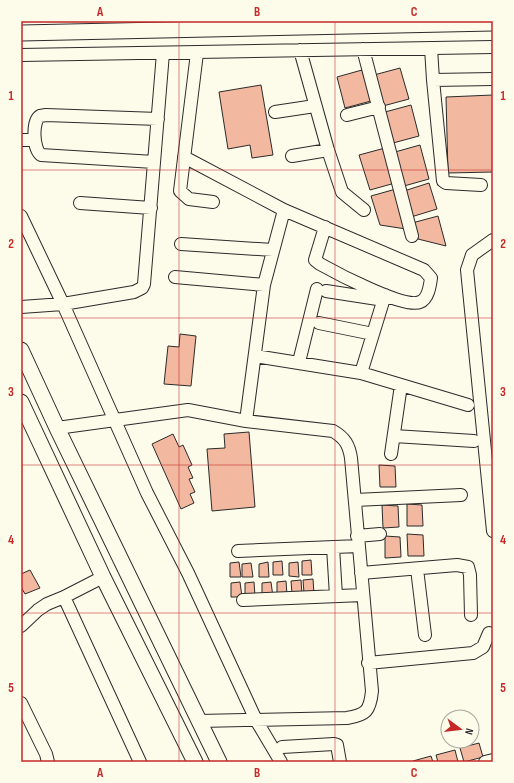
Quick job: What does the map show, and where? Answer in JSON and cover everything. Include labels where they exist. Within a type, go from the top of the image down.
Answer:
[{"type":"main road","points":[[21,33],[493,23]]},
{"type":"main road","points":[[21,350],[56,428],[219,762]]},
{"type":"main road","points":[[21,402],[103,577],[195,762]]},
{"type":"street","points":[[21,55],[493,47]]},
{"type":"street","points":[[431,48],[443,181],[446,183],[481,185]]},
{"type":"street","points":[[363,49],[412,236]]},
{"type":"street","points":[[300,50],[328,150],[342,192],[364,210]]},
{"type":"street","points":[[21,307],[63,304],[134,292],[142,288],[144,284],[163,53]]},
{"type":"street","points":[[197,53],[180,191],[189,199],[213,202]]},
{"type":"street","points":[[433,80],[493,79]]},
{"type":"street","points":[[275,112],[315,106]]},
{"type":"street","points":[[347,115],[379,108]]},
{"type":"street","points":[[154,162],[41,155],[37,152],[35,140],[36,122],[40,116],[158,119]]},
{"type":"street","points":[[21,140],[35,140]]},
{"type":"street","points":[[292,156],[328,150]]},
{"type":"street","points":[[184,157],[284,210],[424,270],[431,278],[426,296],[421,302],[415,304],[384,298],[322,290],[299,362]]},
{"type":"street","points":[[80,203],[150,208]]},
{"type":"street","points":[[246,421],[264,285],[284,210]]},
{"type":"street","points":[[21,216],[116,420],[147,493],[188,573],[256,720],[281,762]]},
{"type":"street","points":[[325,227],[315,260],[384,298]]},
{"type":"street","points":[[493,240],[472,256],[467,270],[493,531]]},
{"type":"street","points":[[181,244],[273,250]]},
{"type":"street","points":[[175,277],[264,285]]},
{"type":"street","points":[[361,373],[384,298]]},
{"type":"street","points":[[319,323],[373,334]]},
{"type":"street","points":[[255,356],[361,373],[468,405]]},
{"type":"street","points":[[392,454],[401,385]]},
{"type":"street","points":[[56,428],[188,410],[246,421],[333,431],[342,436],[348,445],[352,458],[371,700],[368,709],[362,715],[347,718],[199,721]]},
{"type":"street","points":[[394,436],[474,441]]},
{"type":"street","points":[[355,500],[462,495]]},
{"type":"street","points":[[238,551],[333,547],[380,534]]},
{"type":"street","points":[[333,547],[336,596]]},
{"type":"street","points":[[361,573],[457,566],[468,567],[470,575],[471,615]]},
{"type":"street","points":[[417,569],[425,635]]},
{"type":"street","points":[[21,626],[38,610],[103,577]]},
{"type":"street","points":[[243,600],[363,595]]},
{"type":"street","points":[[64,597],[140,762]]},
{"type":"street","points":[[368,663],[473,653],[483,647],[489,633]]},
{"type":"street","points":[[21,703],[46,754],[48,762]]},
{"type":"street","points":[[282,747],[334,744],[337,745],[340,762]]},
{"type":"street","points":[[485,762],[493,760]]},
{"type":"building","points":[[400,68],[409,99],[383,106],[374,75]]},
{"type":"building","points":[[362,70],[371,101],[345,108],[337,77]]},
{"type":"building","points":[[261,85],[273,155],[252,158],[250,145],[228,149],[219,92]]},
{"type":"building","points":[[493,95],[493,172],[448,173],[446,97]]},
{"type":"building","points":[[411,105],[419,136],[393,143],[385,112]]},
{"type":"building","points":[[420,145],[429,179],[404,186],[395,152]]},
{"type":"building","points":[[385,148],[395,183],[370,190],[359,155]]},
{"type":"building","points":[[429,183],[437,209],[411,217],[404,191]]},
{"type":"building","points":[[396,189],[406,229],[380,225],[371,196]]},
{"type":"building","points":[[438,216],[446,246],[418,239],[412,223]]},
{"type":"building","points":[[180,334],[196,336],[191,386],[164,384],[168,346],[179,347]]},
{"type":"building","points":[[249,432],[255,507],[212,511],[207,449],[225,448],[224,434]]},
{"type":"building","points":[[173,434],[179,447],[183,445],[192,465],[188,467],[193,478],[189,479],[195,492],[190,494],[194,503],[181,509],[152,444]]},
{"type":"building","points":[[379,465],[395,466],[396,487],[380,487]]},
{"type":"building","points":[[407,504],[422,505],[423,526],[407,526]]},
{"type":"building","points":[[382,505],[398,506],[399,527],[383,528]]},
{"type":"building","points":[[407,534],[423,535],[424,556],[408,556]]},
{"type":"building","points":[[385,536],[400,537],[401,557],[385,558]]},
{"type":"building","points":[[311,560],[312,575],[302,575],[302,561]]},
{"type":"building","points":[[282,561],[283,575],[273,575],[273,562]]},
{"type":"building","points":[[239,562],[241,577],[230,577],[230,563]]},
{"type":"building","points":[[268,562],[269,577],[259,577],[259,564]]},
{"type":"building","points":[[298,562],[299,577],[289,576],[289,563]]},
{"type":"building","points":[[251,563],[253,577],[242,577],[242,564]]},
{"type":"building","points":[[30,570],[40,588],[25,594],[21,587],[21,574]]},
{"type":"building","points":[[313,579],[314,594],[304,593],[303,580]]},
{"type":"building","points":[[301,580],[302,595],[292,594],[291,581]]},
{"type":"building","points":[[286,581],[287,595],[277,595],[277,582]]},
{"type":"building","points":[[240,582],[242,597],[231,597],[231,583]]},
{"type":"building","points":[[254,582],[255,596],[245,596],[245,583]]},
{"type":"building","points":[[271,582],[273,597],[262,597],[262,583]]},
{"type":"building","points":[[480,746],[483,757],[464,762],[460,749],[480,749]]},
{"type":"building","points":[[455,750],[458,762],[438,762],[436,755]]},
{"type":"building","points":[[431,756],[433,762],[413,762],[413,761]]}]
